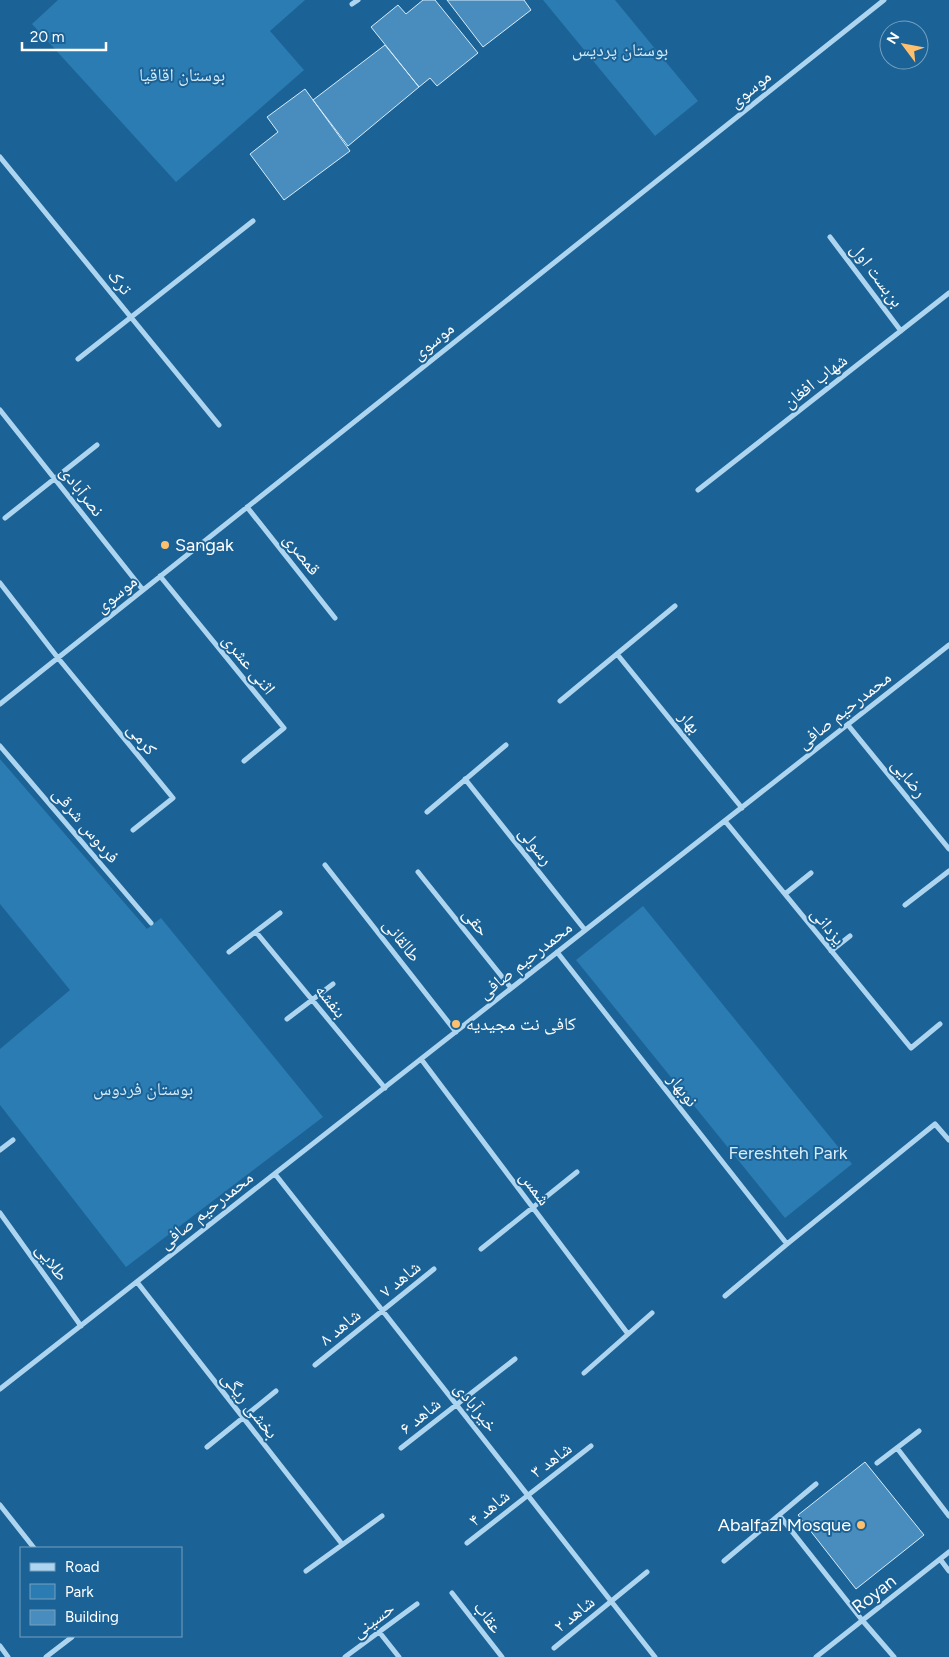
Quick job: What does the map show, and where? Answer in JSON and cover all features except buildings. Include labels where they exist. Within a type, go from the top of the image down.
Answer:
[{"type":"street","points":[[352,4],[358,0]]},
{"type":"street","name":"موسوی","points":[[1,702],[884,0]]},
{"type":"street","name":"ترک","points":[[0,157],[219,425]]},
{"type":"street","points":[[78,359],[252,220]]},
{"type":"street","name":"بن‌بست اول","points":[[830,237],[901,330]]},
{"type":"street","name":"شهاب افغان","points":[[698,490],[949,293]]},
{"type":"street","name":"نصرآبادی","points":[[0,410],[143,590]]},
{"type":"street","points":[[5,518],[97,445]]},
{"type":"street","name":"قمصری","points":[[247,507],[335,618]]},
{"type":"street","name":"اثنی عشری","points":[[160,576],[284,728],[244,761]]},
{"type":"street","points":[[0,582],[58,658]]},
{"type":"street","points":[[560,701],[675,606]]},
{"type":"street","name":"محمدرحیم صافی","points":[[0,1390],[949,645]]},
{"type":"street","name":"بهار","points":[[617,654],[742,808]]},
{"type":"street","name":"کرمی","points":[[58,658],[173,798],[133,830]]},
{"type":"street","name":"رضایی","points":[[848,724],[949,849]]},
{"type":"street","points":[[427,812],[506,745]]},
{"type":"street","name":"فردوس شرقی","points":[[0,746],[151,923]]},
{"type":"street","name":"رسولی","points":[[465,779],[586,930]]},
{"type":"street","name":"یزدانی","points":[[725,821],[911,1048],[940,1024]]},
{"type":"street","name":"طالقانی","points":[[325,865],[456,1032]]},
{"type":"street","name":"حقی","points":[[418,872],[511,988]]},
{"type":"street","points":[[905,905],[949,872]]},
{"type":"street","points":[[785,894],[811,873]]},
{"type":"street","points":[[230,952],[280,913]]},
{"type":"street","name":"بنفشه","points":[[256,932],[385,1088]]},
{"type":"street","points":[[831,951],[850,936]]},
{"type":"street","name":"نوبهار","points":[[558,952],[786,1244]]},
{"type":"street","points":[[287,1019],[333,984]]},
{"type":"street","name":"شمس","points":[[421,1059],[628,1334]]},
{"type":"street","points":[[724,1296],[936,1124],[949,1140]]},
{"type":"street","points":[[0,1150],[13,1140]]},
{"type":"street","points":[[481,1249],[577,1172]]},
{"type":"street","name":"خیرآبادی","points":[[275,1174],[655,1657]]},
{"type":"street","name":"طلایی","points":[[0,1213],[81,1326]]},
{"type":"street","name":"شاهد ۷","points":[[382,1310],[434,1269]]},
{"type":"street","name":"بخشی ریگی","points":[[137,1282],[342,1544]]},
{"type":"street","name":"شاهد ۸","points":[[315,1365],[382,1310]]},
{"type":"street","points":[[584,1373],[652,1313]]},
{"type":"street","name":"شاهد ۶","points":[[401,1448],[516,1359]]},
{"type":"street","points":[[207,1447],[276,1391]]},
{"type":"street","points":[[877,1464],[919,1431]]},
{"type":"street","name":"شاهد ۳","points":[[528,1495],[591,1446]]},
{"type":"street","points":[[897,1448],[949,1516]]},
{"type":"street","points":[[724,1560],[816,1484]]},
{"type":"street","name":"شاهد ۴","points":[[467,1543],[528,1495]]},
{"type":"street","points":[[0,1505],[33,1547]]},
{"type":"street","points":[[779,1515],[862,1620],[894,1657]]},
{"type":"street","points":[[306,1570],[382,1516]]},
{"type":"street","name":"Royan","points":[[816,1657],[949,1552]]},
{"type":"street","points":[[940,1559],[949,1571]]},
{"type":"street","name":"شاهد ۲","points":[[554,1648],[647,1572]]},
{"type":"street","name":"عقاب","points":[[452,1593],[502,1657]]},
{"type":"street","name":"حسینی","points":[[345,1657],[417,1604]]},
{"type":"street","points":[[380,1632],[399,1657]]},
{"type":"street","points":[[46,1657],[72,1637]]},
{"type":"street","points":[[0,1646],[8,1657]]},
{"type":"green space","name":"بوستان اقاقیا","points":[[58,0],[305,0],[270,31],[304,70],[176,182],[32,24]]},
{"type":"green space","name":"بوستان پردیس","points":[[543,0],[615,0],[698,101],[655,136]]},
{"type":"green space","name":"بوستان فردوس","points":[[0,759],[147,929],[161,918],[323,1117],[126,1267],[0,1105],[0,1049],[70,990],[0,904]]},
{"type":"green space","name":"Fereshteh Park","points":[[643,906],[852,1164],[785,1218],[576,960]]},
{"type":"place","name":"Sangak","points":[[165,545]]},
{"type":"place","name":"کافی نت مجیدیه","points":[[456,1024]]},
{"type":"place","name":"Abalfazl Mosque","points":[[861,1525]]}]
